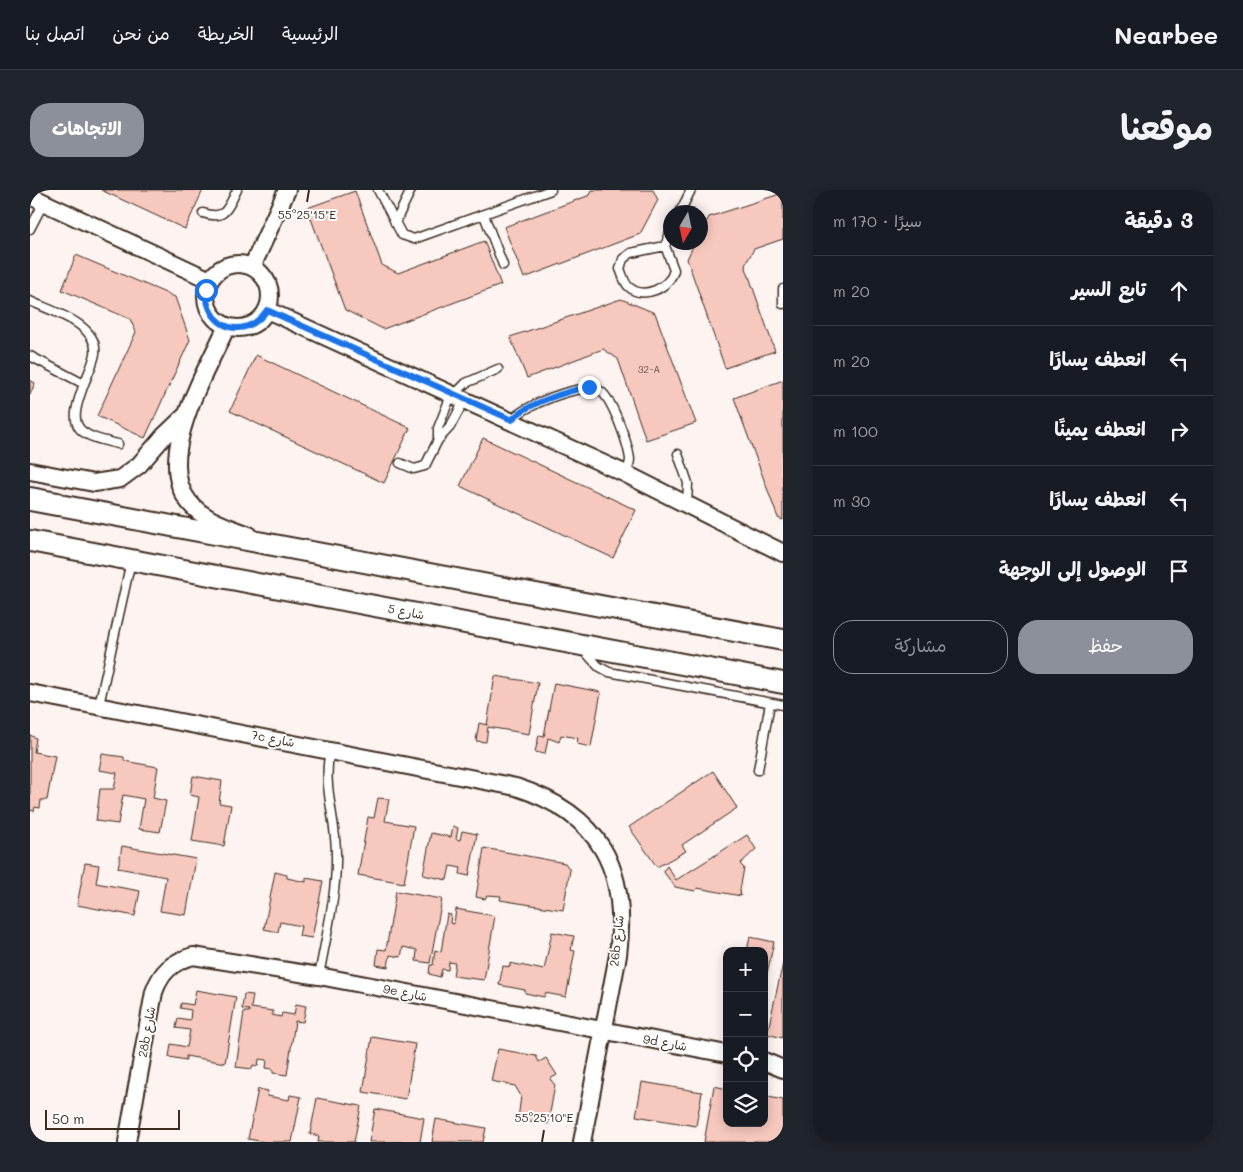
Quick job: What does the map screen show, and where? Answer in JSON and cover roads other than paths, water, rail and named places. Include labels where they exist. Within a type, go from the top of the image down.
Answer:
[{"type":"main road","points":[[30,500],[57,504]]},
{"type":"street","points":[[252,267],[287,190]]},
{"type":"street","points":[[37,199],[210,280]]},
{"type":"street","points":[[240,264],[252,267],[262,274],[268,285],[270,298],[267,310],[260,319],[250,326],[239,328],[227,326],[217,321],[210,312],[206,302],[206,290],[210,280],[218,271],[228,265],[240,264]]},
{"type":"street","points":[[267,310],[512,420],[626,474],[783,553]]},
{"type":"street","points":[[227,326],[185,416],[178,468],[181,486],[189,503],[209,518],[265,542]]},
{"type":"street","points":[[30,471],[94,483],[120,478],[139,466],[164,436],[185,416]]},
{"type":"street","points":[[57,504],[783,640]]},
{"type":"street","name":"شارع 5","points":[[30,541],[783,683]]},
{"type":"street","points":[[758,634],[783,635]]},
{"type":"street","name":"7c شارع","points":[[30,692],[516,787]]},
{"type":"street","name":"26b شارع","points":[[516,787],[550,800],[566,809],[586,827],[602,848],[614,873],[620,900],[621,927],[582,1142]]},
{"type":"street","name":"28b شارع","points":[[127,1142],[154,992],[159,979],[167,968],[179,960],[193,956],[208,956]]},
{"type":"street","name":"9e شارع","points":[[208,956],[603,1032]]},
{"type":"street","name":"9d شارع","points":[[603,1032],[723,1053]]},
{"type":"street","points":[[768,1063],[783,1069]]},
{"type":"lane","points":[[203,213],[216,217],[221,215],[237,190]]},
{"type":"lane","points":[[378,190],[402,235],[414,239],[551,190]]},
{"type":"lane","points":[[395,223],[411,190]]},
{"type":"lane","points":[[683,205],[690,190]]},
{"type":"lane","points":[[30,229],[37,199]]},
{"type":"lane","points":[[484,214],[503,266]]},
{"type":"lane","points":[[665,246],[674,270],[670,282],[665,286],[647,292],[641,293],[630,289],[620,269],[623,259],[631,253],[665,246]]},
{"type":"lane","points":[[783,289],[783,304]]},
{"type":"lane","points":[[30,301],[82,327],[90,334],[94,342],[95,352],[76,406],[76,422],[87,436],[118,444]]},
{"type":"lane","points":[[30,356],[84,384]]},
{"type":"lane","points":[[438,440],[438,428],[466,383],[498,369]]},
{"type":"lane","points":[[512,420],[521,411],[578,389],[589,387],[599,390],[608,398],[613,408],[629,453],[630,464],[626,474]]},
{"type":"lane","points":[[400,463],[414,469],[422,468],[438,440],[447,432],[457,395]]},
{"type":"lane","points":[[678,454],[688,483],[689,498],[687,506]]},
{"type":"lane","points":[[99,705],[132,560]]},
{"type":"lane","points":[[579,645],[593,662],[609,672],[783,705]]},
{"type":"lane","points":[[758,770],[770,703]]},
{"type":"lane","points":[[319,976],[334,894],[336,855],[336,836],[326,778],[330,750]]}]
